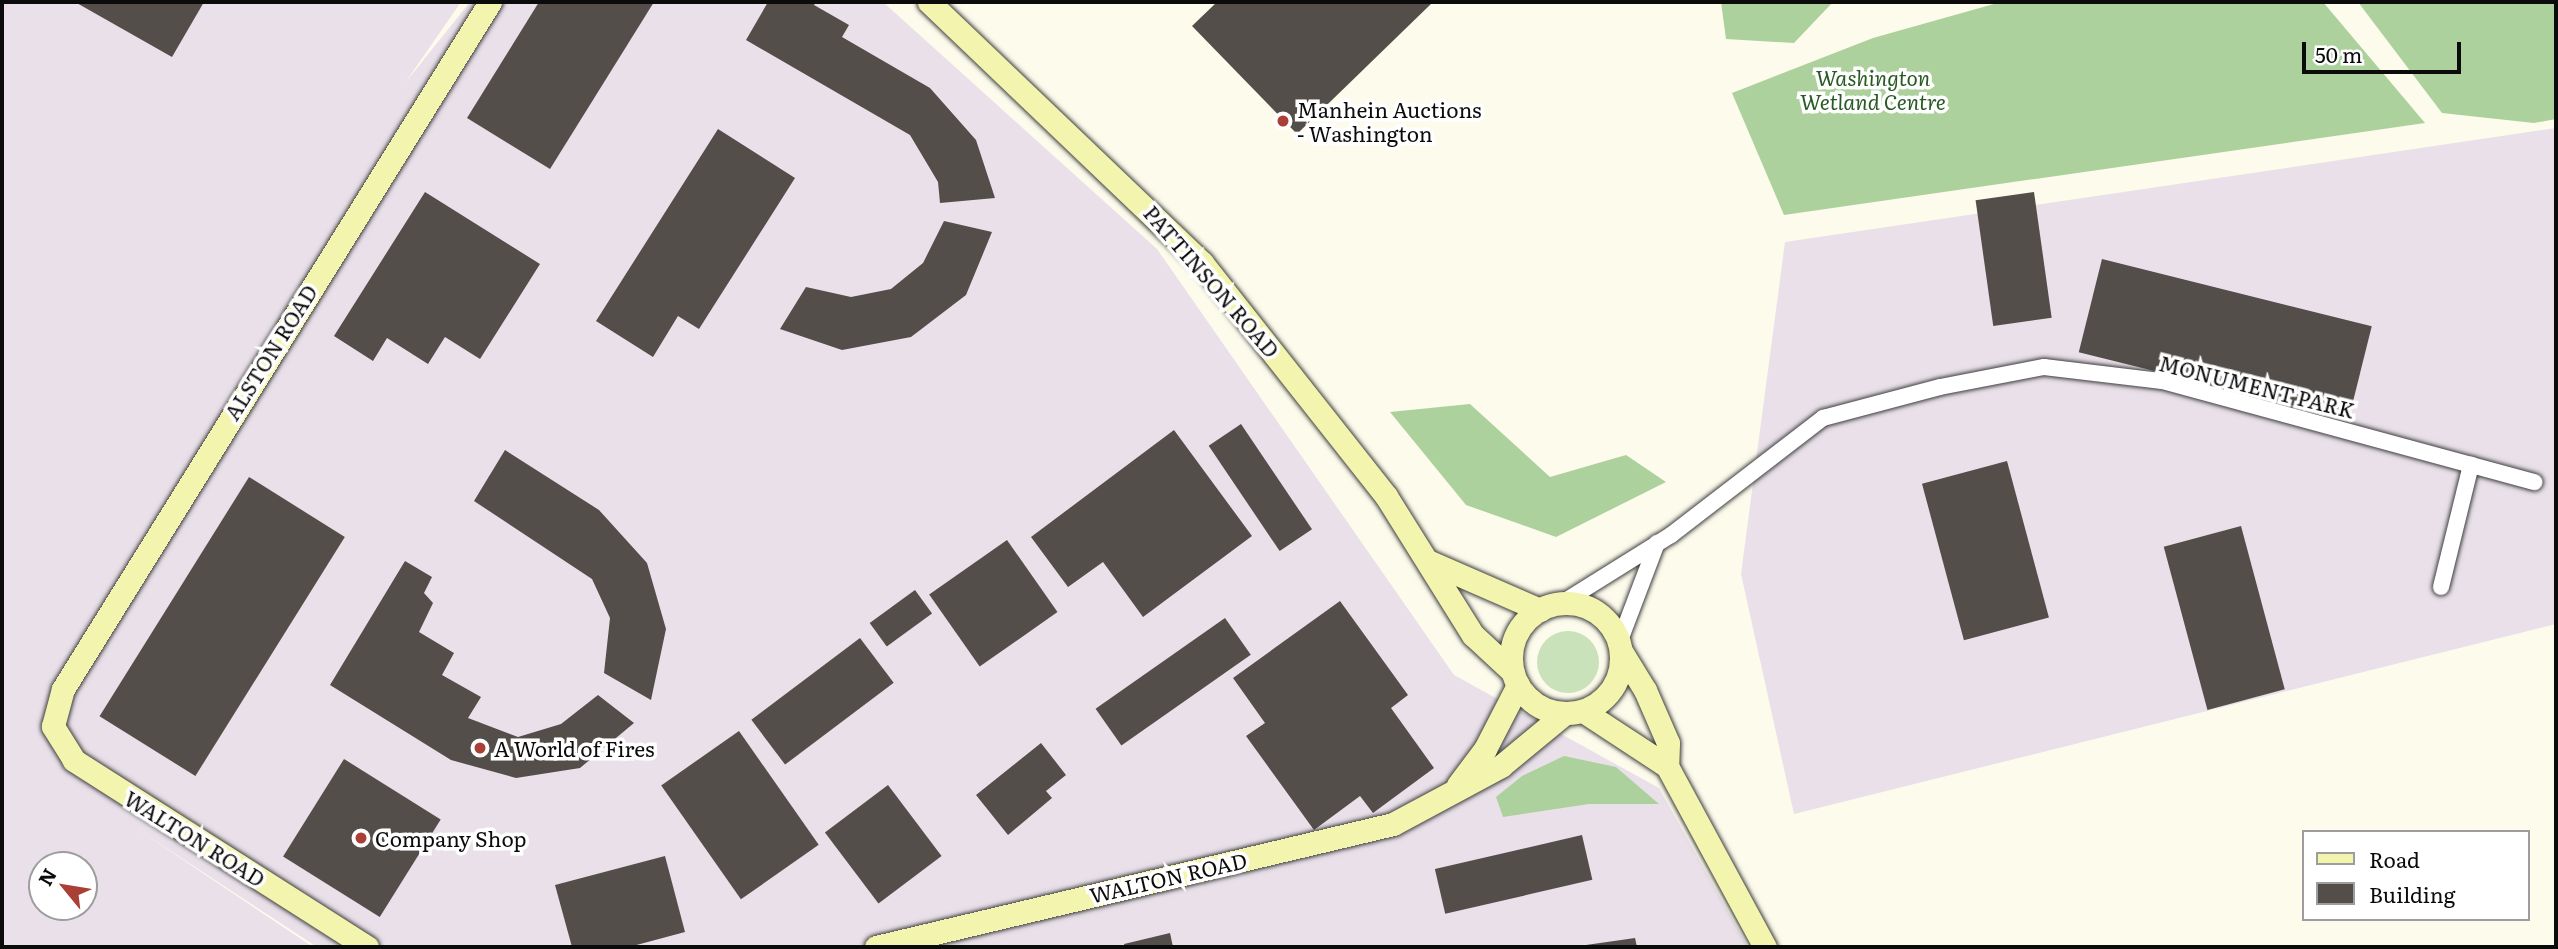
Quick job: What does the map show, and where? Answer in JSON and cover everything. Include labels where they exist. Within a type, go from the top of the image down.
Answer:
[{"type":"street","name":"ALSTON ROAD","points":[[58,707],[70,677],[491,2]]},
{"type":"street","name":"PATTINSON ROAD","points":[[929,2],[1202,263],[1313,398],[1430,562],[1441,591],[1473,635],[1515,678]]},
{"type":"street","name":"MONUMENT PARK","points":[[1562,603],[1657,543],[1822,418],[1940,387],[2044,367],[2162,381],[2535,482]]},
{"type":"street","points":[[2441,587],[2471,465]]},
{"type":"street","points":[[1574,712],[1613,688],[1620,647],[1657,543]]},
{"type":"street","points":[[1430,562],[1540,610]]},
{"type":"street","points":[[1667,766],[1574,712],[1537,705],[1515,678],[1516,636],[1540,610],[1562,603],[1598,613],[1620,647],[1668,743],[1667,766],[1765,947]]},
{"type":"street","name":"WALTON ROAD","points":[[1454,790],[1485,749],[1515,678]]},
{"type":"street","name":"WALTON ROAD","points":[[58,707],[53,726],[74,761],[367,947]]},
{"type":"street","name":"WALTON ROAD","points":[[876,947],[1393,824],[1501,766],[1574,712]]},
{"type":"shaded area","points":[[2,2],[461,2],[405,83],[470,2],[883,2],[1157,249],[1454,675],[1659,788],[1748,947],[317,947],[134,827],[313,947],[2,947]]},
{"type":"shaded area","points":[[2556,128],[2556,624],[1794,814],[1741,574],[1785,242]]},
{"type":"green space","points":[[1721,2],[1833,2],[1794,43],[1726,39]]},
{"type":"green space","name":"Washington Wetland Centre","points":[[2001,2],[2323,2],[2425,123],[1784,215],[1732,93],[1873,38]]},
{"type":"green space","points":[[2358,2],[2556,2],[2556,119],[2534,123],[2442,113]]},
{"type":"green space","points":[[1470,404],[1550,477],[1626,455],[1666,482],[1556,537],[1466,505],[1390,412]]},
{"type":"green space","points":[[1568,631],[1580,633],[1590,640],[1597,650],[1597,674],[1590,684],[1580,691],[1568,693],[1556,691],[1546,684],[1539,674],[1537,662],[1539,650],[1546,640],[1556,633]]},
{"type":"green space","points":[[1564,756],[1616,767],[1659,804],[1589,804],[1503,817],[1496,797],[1522,776]]},
{"type":"building","points":[[75,2],[204,2],[172,57]]},
{"type":"building","points":[[539,2],[654,2],[550,169],[467,118]]},
{"type":"building","points":[[768,2],[816,2],[814,5],[849,25],[842,37],[930,88],[976,140],[995,198],[940,203],[938,182],[910,135],[746,40]]},
{"type":"building","name":"Manhein Auctions - Washington","points":[[1217,2],[1433,2],[1297,134],[1192,26]]},
{"type":"building","points":[[718,129],[795,178],[699,329],[678,316],[653,357],[596,321]]},
{"type":"building","points":[[425,192],[540,264],[480,359],[445,337],[428,364],[387,338],[373,361],[334,336]]},
{"type":"building","points":[[2034,192],[2052,318],[1993,326],[1976,200]]},
{"type":"building","points":[[944,221],[992,232],[966,295],[911,337],[842,350],[780,329],[806,287],[851,297],[891,289],[923,263]]},
{"type":"building","points":[[2102,259],[2372,326],[2349,419],[2079,352]]},
{"type":"building","points":[[1241,424],[1312,529],[1280,551],[1209,446]]},
{"type":"building","points":[[1174,430],[1252,536],[1143,617],[1103,562],[1068,587],[1031,537]]},
{"type":"building","points":[[505,450],[599,510],[647,563],[666,629],[651,700],[604,673],[610,618],[592,579],[474,501]]},
{"type":"building","points":[[2007,461],[2049,617],[1964,640],[1922,484]]},
{"type":"building","points":[[249,477],[345,537],[195,776],[100,716]]},
{"type":"building","points":[[2241,526],[2285,689],[2207,710],[2164,547]]},
{"type":"building","points":[[1007,540],[1057,612],[980,667],[929,594]]},
{"type":"building","points":[[405,561],[432,577],[424,593],[433,603],[419,632],[454,653],[442,675],[481,697],[468,718],[518,737],[561,724],[598,695],[634,723],[580,768],[516,778],[451,760],[330,685]]},
{"type":"building","points":[[915,590],[932,613],[887,646],[870,623]]},
{"type":"building","points":[[1340,601],[1408,695],[1391,708],[1434,768],[1373,813],[1360,796],[1314,830],[1246,736],[1265,723],[1233,678]]},
{"type":"building","points":[[1225,618],[1251,655],[1121,745],[1096,709]]},
{"type":"building","points":[[860,638],[894,683],[785,765],[751,720]]},
{"type":"building","points":[[739,731],[819,845],[741,899],[661,785]]},
{"type":"building","points":[[1041,743],[1066,775],[1046,791],[1052,798],[1008,835],[976,795]]},
{"type":"building","name":"Company Shop","points":[[344,759],[441,819],[380,917],[283,857]]},
{"type":"building","points":[[888,785],[942,856],[878,904],[825,833]]},
{"type":"building","points":[[1582,835],[1592,880],[1445,914],[1435,869]]},
{"type":"building","points":[[665,856],[685,932],[629,947],[572,947],[555,885]]},
{"type":"building","points":[[1170,933],[1173,947],[1125,947],[1124,944]]},
{"type":"building","points":[[1635,938],[1637,947],[1579,947],[1579,946]]},
{"type":"place","name":"Manhein Auctions - Washington","points":[[1283,121]]},
{"type":"place","name":"A World of Fires","points":[[480,748]]},
{"type":"place","name":"Company Shop","points":[[361,838]]}]
